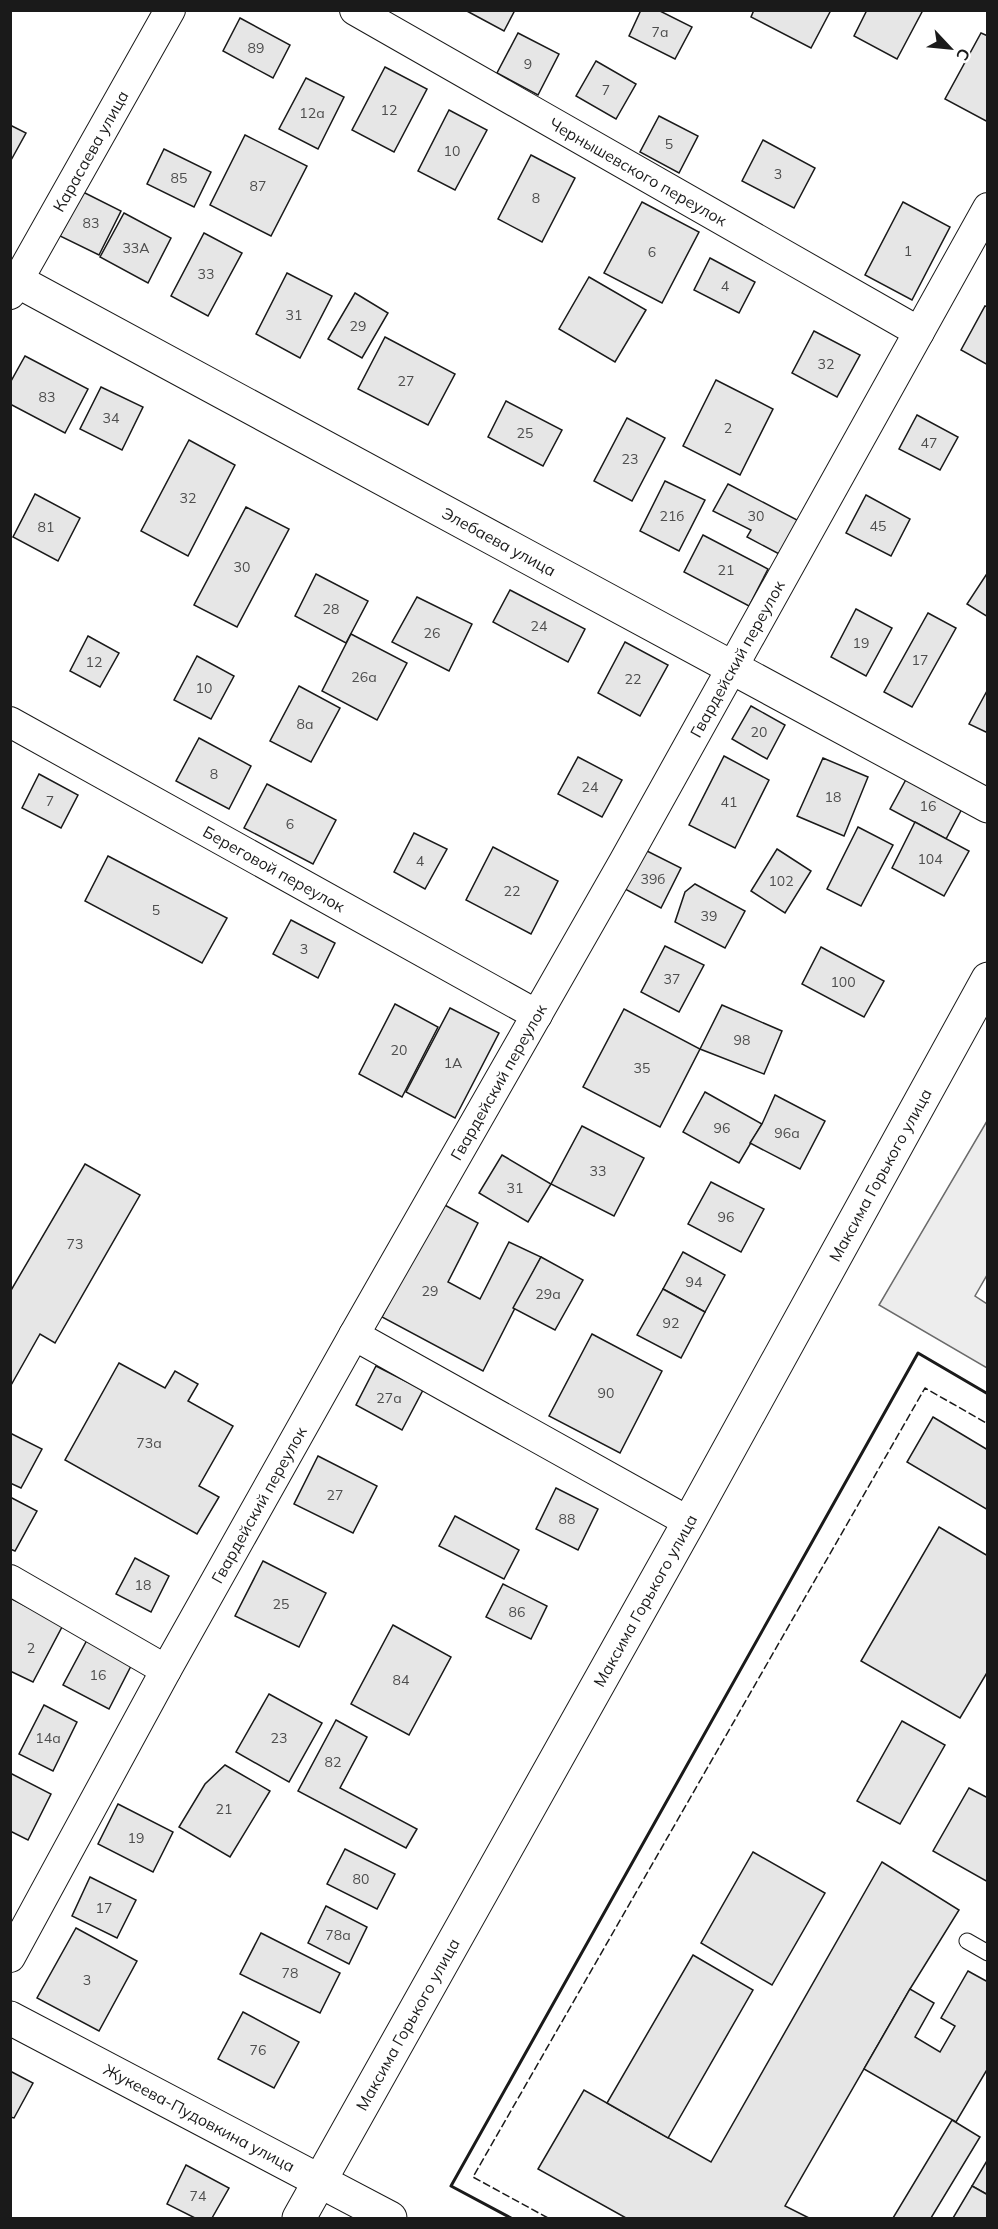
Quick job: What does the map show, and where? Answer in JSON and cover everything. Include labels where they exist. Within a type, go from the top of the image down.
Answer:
[{"type":"main road","name":"Элебаева улица","points":[[13,284],[732,667],[987,806]]},
{"type":"main road","name":"Максима Горького улица","points":[[299,2218],[689,1522],[987,980]]},
{"type":"main road","name":"Жукеева-Пудовкина улица","points":[[10,2018],[390,2218]]},
{"type":"street","name":"Карасаева улица","points":[[13,284],[170,10]]},
{"type":"street","name":"Чернышевского переулок","points":[[355,10],[919,332]]},
{"type":"street","name":"Гвардейский переулок","points":[[10,1957],[166,1670],[537,1015],[987,208]]},
{"type":"street","name":"Береговой переулок","points":[[10,722],[537,1015]]},
{"type":"street","points":[[354,1335],[689,1522]]},
{"type":"street","points":[[10,1580],[166,1670]]},
{"type":"lane","points":[[967,1941],[987,1953]]},
{"type":"shaded area","points":[[987,1121],[987,1275],[975,1296],[987,1304],[987,1368],[879,1305]]},
{"type":"building","points":[[465,10],[515,10],[504,31]]},
{"type":"building","points":[[641,10],[658,10],[692,27],[675,59],[629,36]]},
{"type":"building","points":[[754,10],[831,10],[811,48],[751,17]]},
{"type":"building","points":[[867,10],[923,10],[897,59],[854,36]]},
{"type":"building","points":[[240,18],[290,45],[273,78],[223,51]]},
{"type":"building","points":[[518,33],[559,54],[538,95],[497,73]]},
{"type":"building","points":[[981,33],[988,36],[988,122],[945,99]]},
{"type":"building","points":[[596,61],[636,84],[616,119],[576,96]]},
{"type":"building","points":[[385,67],[427,89],[394,152],[352,130]]},
{"type":"building","points":[[306,78],[344,97],[318,149],[279,129]]},
{"type":"building","points":[[449,110],[487,130],[455,190],[418,171]]},
{"type":"building","points":[[659,116],[698,136],[679,173],[640,152]]},
{"type":"building","points":[[10,125],[26,133],[10,162]]},
{"type":"building","points":[[245,135],[307,166],[271,236],[210,205]]},
{"type":"building","points":[[763,140],[815,168],[794,208],[742,181]]},
{"type":"building","points":[[164,149],[211,172],[194,207],[147,184]]},
{"type":"building","points":[[531,155],[575,178],[542,242],[498,219]]},
{"type":"building","points":[[83,192],[121,211],[99,255],[60,236]]},
{"type":"building","points":[[642,202],[699,232],[662,303],[604,273]]},
{"type":"building","points":[[903,202],[950,227],[912,300],[865,275]]},
{"type":"building","points":[[124,213],[171,238],[148,283],[100,257]]},
{"type":"building","points":[[204,233],[242,253],[208,316],[171,296]]},
{"type":"building","points":[[710,258],[755,282],[739,313],[694,290]]},
{"type":"building","points":[[287,273],[332,296],[300,358],[256,334]]},
{"type":"building","points":[[589,277],[646,310],[615,362],[559,329]]},
{"type":"building","points":[[355,293],[388,313],[362,358],[328,339]]},
{"type":"building","points":[[985,306],[988,307],[988,365],[961,350]]},
{"type":"building","points":[[814,331],[860,355],[837,397],[792,373]]},
{"type":"building","points":[[385,337],[455,374],[428,425],[358,389]]},
{"type":"building","points":[[25,356],[88,389],[65,433],[10,404],[10,383]]},
{"type":"building","points":[[716,380],[773,409],[740,475],[683,446]]},
{"type":"building","points":[[101,387],[143,407],[122,450],[80,429]]},
{"type":"building","points":[[506,401],[562,430],[543,466],[488,437]]},
{"type":"building","points":[[917,415],[958,437],[940,470],[899,449]]},
{"type":"building","points":[[627,418],[665,438],[632,501],[594,481]]},
{"type":"building","points":[[189,440],[235,465],[188,556],[141,531]]},
{"type":"building","points":[[665,481],[705,500],[679,551],[640,531]]},
{"type":"building","points":[[728,484],[799,521],[781,555],[747,537],[751,530],[713,511]]},
{"type":"building","points":[[35,494],[80,518],[58,561],[13,537]]},
{"type":"building","points":[[866,495],[910,519],[891,556],[846,533]]},
{"type":"building","points":[[246,507],[289,529],[237,627],[194,605]]},
{"type":"building","points":[[703,535],[768,569],[749,606],[684,572]]},
{"type":"building","points":[[988,572],[988,617],[967,604]]},
{"type":"building","points":[[316,574],[368,601],[346,643],[295,616]]},
{"type":"building","points":[[510,590],[585,629],[568,662],[493,622]]},
{"type":"building","points":[[417,597],[472,624],[449,671],[392,642]]},
{"type":"building","points":[[856,609],[892,628],[866,676],[831,657]]},
{"type":"building","points":[[928,613],[956,628],[912,707],[884,692]]},
{"type":"building","points":[[351,634],[407,663],[377,720],[322,691]]},
{"type":"building","points":[[88,636],[119,653],[100,687],[70,671]]},
{"type":"building","points":[[625,642],[668,665],[640,716],[598,693]]},
{"type":"building","points":[[197,656],[234,676],[211,719],[174,700]]},
{"type":"building","points":[[299,686],[340,708],[311,762],[270,741]]},
{"type":"building","points":[[988,689],[988,733],[969,724]]},
{"type":"building","points":[[751,706],[785,725],[767,759],[732,739]]},
{"type":"building","points":[[199,738],[251,766],[229,809],[176,781]]},
{"type":"building","points":[[724,756],[769,780],[735,848],[689,825]]},
{"type":"building","points":[[578,757],[622,780],[602,817],[558,794]]},
{"type":"building","points":[[823,758],[868,777],[844,836],[797,816]]},
{"type":"building","points":[[39,774],[78,795],[61,828],[22,808]]},
{"type":"building","points":[[909,774],[965,803],[946,839],[890,809]]},
{"type":"building","points":[[267,784],[336,820],[313,864],[244,828]]},
{"type":"building","points":[[915,822],[969,851],[944,896],[892,868]]},
{"type":"building","points":[[858,827],[893,845],[861,906],[827,889]]},
{"type":"building","points":[[414,833],[447,849],[425,889],[394,872]]},
{"type":"building","points":[[493,847],[558,881],[531,934],[466,900]]},
{"type":"building","points":[[777,849],[811,871],[785,913],[751,891]]},
{"type":"building","points":[[645,850],[681,868],[661,908],[625,889]]},
{"type":"building","points":[[108,856],[227,918],[202,963],[85,901]]},
{"type":"building","points":[[695,884],[745,911],[725,948],[675,922],[685,892]]},
{"type":"building","points":[[291,920],[335,943],[318,978],[273,954]]},
{"type":"building","points":[[665,946],[704,965],[679,1012],[641,992]]},
{"type":"building","points":[[821,947],[884,981],[864,1017],[802,984]]},
{"type":"building","points":[[395,1004],[438,1027],[402,1097],[359,1074]]},
{"type":"building","points":[[722,1005],[782,1031],[764,1074],[700,1049]]},
{"type":"building","points":[[450,1008],[499,1033],[455,1118],[406,1092]]},
{"type":"building","points":[[624,1009],[700,1049],[660,1127],[583,1087]]},
{"type":"building","points":[[705,1092],[762,1124],[739,1163],[683,1132]]},
{"type":"building","points":[[775,1095],[825,1121],[800,1169],[750,1143],[762,1124]]},
{"type":"building","points":[[582,1126],[644,1158],[614,1216],[551,1184]]},
{"type":"building","points":[[502,1155],[551,1184],[528,1222],[479,1193]]},
{"type":"building","points":[[85,1164],[140,1195],[55,1343],[40,1334],[10,1387],[10,1292]]},
{"type":"building","points":[[711,1182],[764,1209],[741,1252],[688,1224]]},
{"type":"building","points":[[441,1203],[478,1223],[448,1282],[480,1299],[509,1242],[541,1257],[483,1371],[382,1317]]},
{"type":"building","points":[[683,1252],[725,1275],[705,1312],[663,1289]]},
{"type":"building","points":[[541,1257],[583,1280],[555,1330],[513,1308]]},
{"type":"building","points":[[663,1289],[705,1312],[681,1358],[637,1335]]},
{"type":"building","points":[[592,1334],[662,1371],[620,1453],[549,1416]]},
{"type":"building","points":[[119,1363],[165,1388],[175,1371],[198,1384],[188,1401],[233,1426],[199,1486],[219,1497],[197,1534],[65,1460]]},
{"type":"building","points":[[376,1366],[423,1390],[402,1430],[356,1405]]},
{"type":"building","points":[[933,1417],[988,1450],[988,1510],[907,1462]]},
{"type":"building","points":[[10,1433],[42,1449],[21,1488],[10,1483]]},
{"type":"building","points":[[318,1456],[377,1486],[353,1533],[294,1504]]},
{"type":"building","points":[[556,1488],[598,1509],[578,1550],[536,1529]]},
{"type":"building","points":[[10,1497],[37,1511],[15,1551],[10,1549]]},
{"type":"building","points":[[455,1516],[519,1550],[504,1579],[439,1546]]},
{"type":"building","points":[[939,1527],[988,1556],[988,1671],[960,1718],[861,1661]]},
{"type":"building","points":[[135,1558],[169,1576],[151,1612],[116,1594]]},
{"type":"building","points":[[263,1561],[326,1593],[299,1647],[235,1616]]},
{"type":"building","points":[[503,1584],[547,1606],[531,1639],[486,1617]]},
{"type":"building","points":[[10,1598],[63,1625],[33,1682],[10,1671]]},
{"type":"building","points":[[393,1625],[451,1657],[409,1735],[351,1704]]},
{"type":"building","points":[[87,1640],[132,1664],[109,1709],[63,1685]]},
{"type":"building","points":[[269,1694],[322,1723],[289,1782],[236,1752]]},
{"type":"building","points":[[44,1705],[77,1722],[53,1771],[19,1754]]},
{"type":"building","points":[[336,1720],[367,1737],[340,1788],[417,1829],[406,1848],[298,1791]]},
{"type":"building","points":[[902,1721],[945,1745],[900,1824],[857,1801]]},
{"type":"building","points":[[225,1765],[270,1791],[230,1857],[179,1827],[205,1784]]},
{"type":"building","points":[[10,1773],[51,1794],[28,1840],[10,1831]]},
{"type":"building","points":[[969,1788],[988,1798],[988,1882],[933,1851]]},
{"type":"building","points":[[118,1804],[173,1832],[153,1872],[98,1844]]},
{"type":"building","points":[[345,1849],[395,1874],[377,1909],[327,1884]]},
{"type":"building","points":[[753,1852],[825,1893],[772,1985],[701,1943]]},
{"type":"building","points":[[882,1862],[959,1910],[910,1989],[785,2206],[809,2218],[626,2218],[538,2169],[584,2090],[711,2162]]},
{"type":"building","points":[[90,1877],[136,1900],[117,1938],[72,1916]]},
{"type":"building","points":[[326,1906],[367,1927],[349,1964],[308,1943]]},
{"type":"building","points":[[76,1928],[137,1961],[99,2031],[37,1998]]},
{"type":"building","points":[[261,1933],[340,1973],[320,2013],[240,1974]]},
{"type":"building","points":[[693,1955],[753,1990],[668,2138],[607,2103]]},
{"type":"building","points":[[968,1971],[988,1982],[988,2068],[956,2122],[864,2069],[910,1989],[934,2003],[915,2037],[940,2052],[955,2026],[941,2018]]},
{"type":"building","points":[[243,2012],[299,2042],[274,2088],[218,2059]]},
{"type":"building","points":[[10,2071],[33,2083],[14,2118],[10,2117]]},
{"type":"building","points":[[952,2120],[980,2137],[931,2218],[893,2218]]},
{"type":"building","points":[[988,2159],[988,2195],[972,2186]]},
{"type":"building","points":[[186,2165],[229,2188],[212,2218],[195,2218],[167,2204]]},
{"type":"building","points":[[972,2186],[988,2195],[988,2218],[953,2218]]},
{"type":"fence","points":[[548,2218],[473,2177],[925,1388],[988,1424]]},
{"type":"wall","points":[[511,2218],[451,2186],[918,1353],[988,1394]]}]
